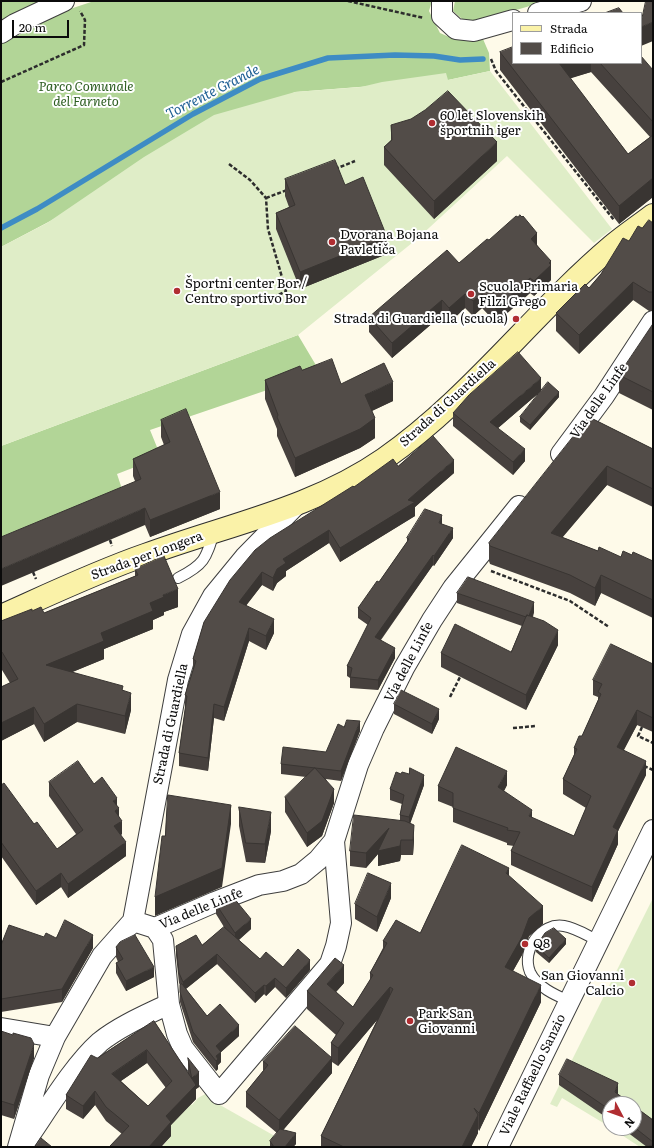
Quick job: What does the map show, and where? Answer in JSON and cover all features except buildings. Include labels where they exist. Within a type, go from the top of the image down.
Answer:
[{"type":"street","points":[[542,12],[581,1]]},
{"type":"street","points":[[1,33],[15,24],[72,4]]},
{"type":"street","points":[[442,9],[456,29],[474,31],[512,20]]},
{"type":"street","name":"Strada di Guardiella","points":[[134,921],[178,680],[192,634],[213,596],[245,557],[296,505],[342,484],[383,459],[422,430],[612,246],[653,215]]},
{"type":"street","name":"Via delle Linfe","points":[[547,471],[604,396],[653,321]]},
{"type":"street","name":"Via delle Linfe","points":[[134,921],[155,928],[259,885],[283,881],[301,874],[318,860],[334,841],[358,765],[374,728],[404,668],[453,588],[532,490]]},
{"type":"street","name":"Strada per Longera","points":[[1,616],[144,555],[296,505]]},
{"type":"street","name":"Viale Raffaello Sanzio","points":[[498,1147],[653,830]]},
{"type":"street","points":[[155,928],[163,940],[169,1004],[177,1034],[183,1048],[219,1094],[330,964],[341,923],[334,841]]},
{"type":"street","points":[[18,1147],[39,1075],[55,1037],[102,956],[134,921]]},
{"type":"street","points":[[22,1147],[81,1062],[101,1042],[133,1022],[169,1004]]},
{"type":"street","points":[[1,1028],[55,1037]]},
{"type":"lane","points":[[178,578],[196,569],[207,555],[214,532]]},
{"type":"lane","points":[[569,1001],[550,992],[539,983],[530,972],[527,957],[533,942],[541,932],[555,926],[565,926],[599,941]]},
{"type":"path","points":[[348,1],[428,19],[442,9]]},
{"type":"path","points":[[1,82],[84,45],[85,20],[72,4]]},
{"type":"path","points":[[491,59],[496,71],[614,221]]},
{"type":"path","points":[[334,170],[355,161]]},
{"type":"path","points":[[229,164],[250,180],[266,198],[268,229],[286,291],[261,304]]},
{"type":"path","points":[[266,198],[292,187]]},
{"type":"path","points":[[472,564],[570,601],[609,627]]},
{"type":"path","points":[[450,697],[460,677]]},
{"type":"path","points":[[514,728],[536,726]]},
{"type":"path","points":[[642,727],[638,736],[653,743]]},
{"type":"path","points":[[639,764],[653,770]]},
{"type":"green space","points":[[1,1],[44,1],[1,21]]},
{"type":"green space","name":"Parco Comunale del Farneto","points":[[94,1],[432,1],[429,11],[440,33],[456,40],[483,39],[489,53],[490,71],[448,80],[295,92],[1,247],[1,44],[67,10]]},
{"type":"green space","points":[[455,1],[547,1],[475,22],[462,19],[453,11]]},
{"type":"green space","name":"Športni center Bor / Centro sportivo Bor","points":[[490,71],[612,229],[594,243],[507,156],[417,239],[298,335],[1,446],[1,247],[47,223],[144,157],[214,115],[295,92],[361,87],[382,82],[446,73],[448,80]]},
{"type":"green space","points":[[298,335],[320,372],[150,430],[161,457],[117,474],[122,489],[1,537],[1,446]]},
{"type":"green space","name":"San Giovanni Calcio","points":[[653,898],[653,1147],[640,1147],[623,1136],[642,1136],[642,1096],[602,1096],[602,1122],[562,1098],[557,1107],[550,1104]]},
{"type":"green space","points":[[207,1093],[213,1101],[280,1139],[274,1147],[162,1147],[171,1136],[166,1130],[191,1104],[192,1105],[198,1098]]},
{"type":"waterway","name":"Torrente Grande","points":[[1,228],[37,209],[193,114],[260,79],[328,58],[395,55],[434,56],[460,60],[483,59]]},
{"type":"place","name":"60 let Slovenskih športnih iger","points":[[432,123]]},
{"type":"place","name":"Dvorana Bojana Pavletiča","points":[[332,242]]},
{"type":"place","name":"Športni center Bor / Centro sportivo Bor","points":[[177,291]]},
{"type":"place","name":"Scuola Primaria Filzi Grego","points":[[471,294]]},
{"type":"place","name":"Strada di Guardiella (scuola)","points":[[516,319]]},
{"type":"place","name":"Q8","points":[[525,944]]},
{"type":"place","name":"San Giovanni Calcio","points":[[632,983]]},
{"type":"place","name":"Park San Giovanni","points":[[410,1021]]}]
